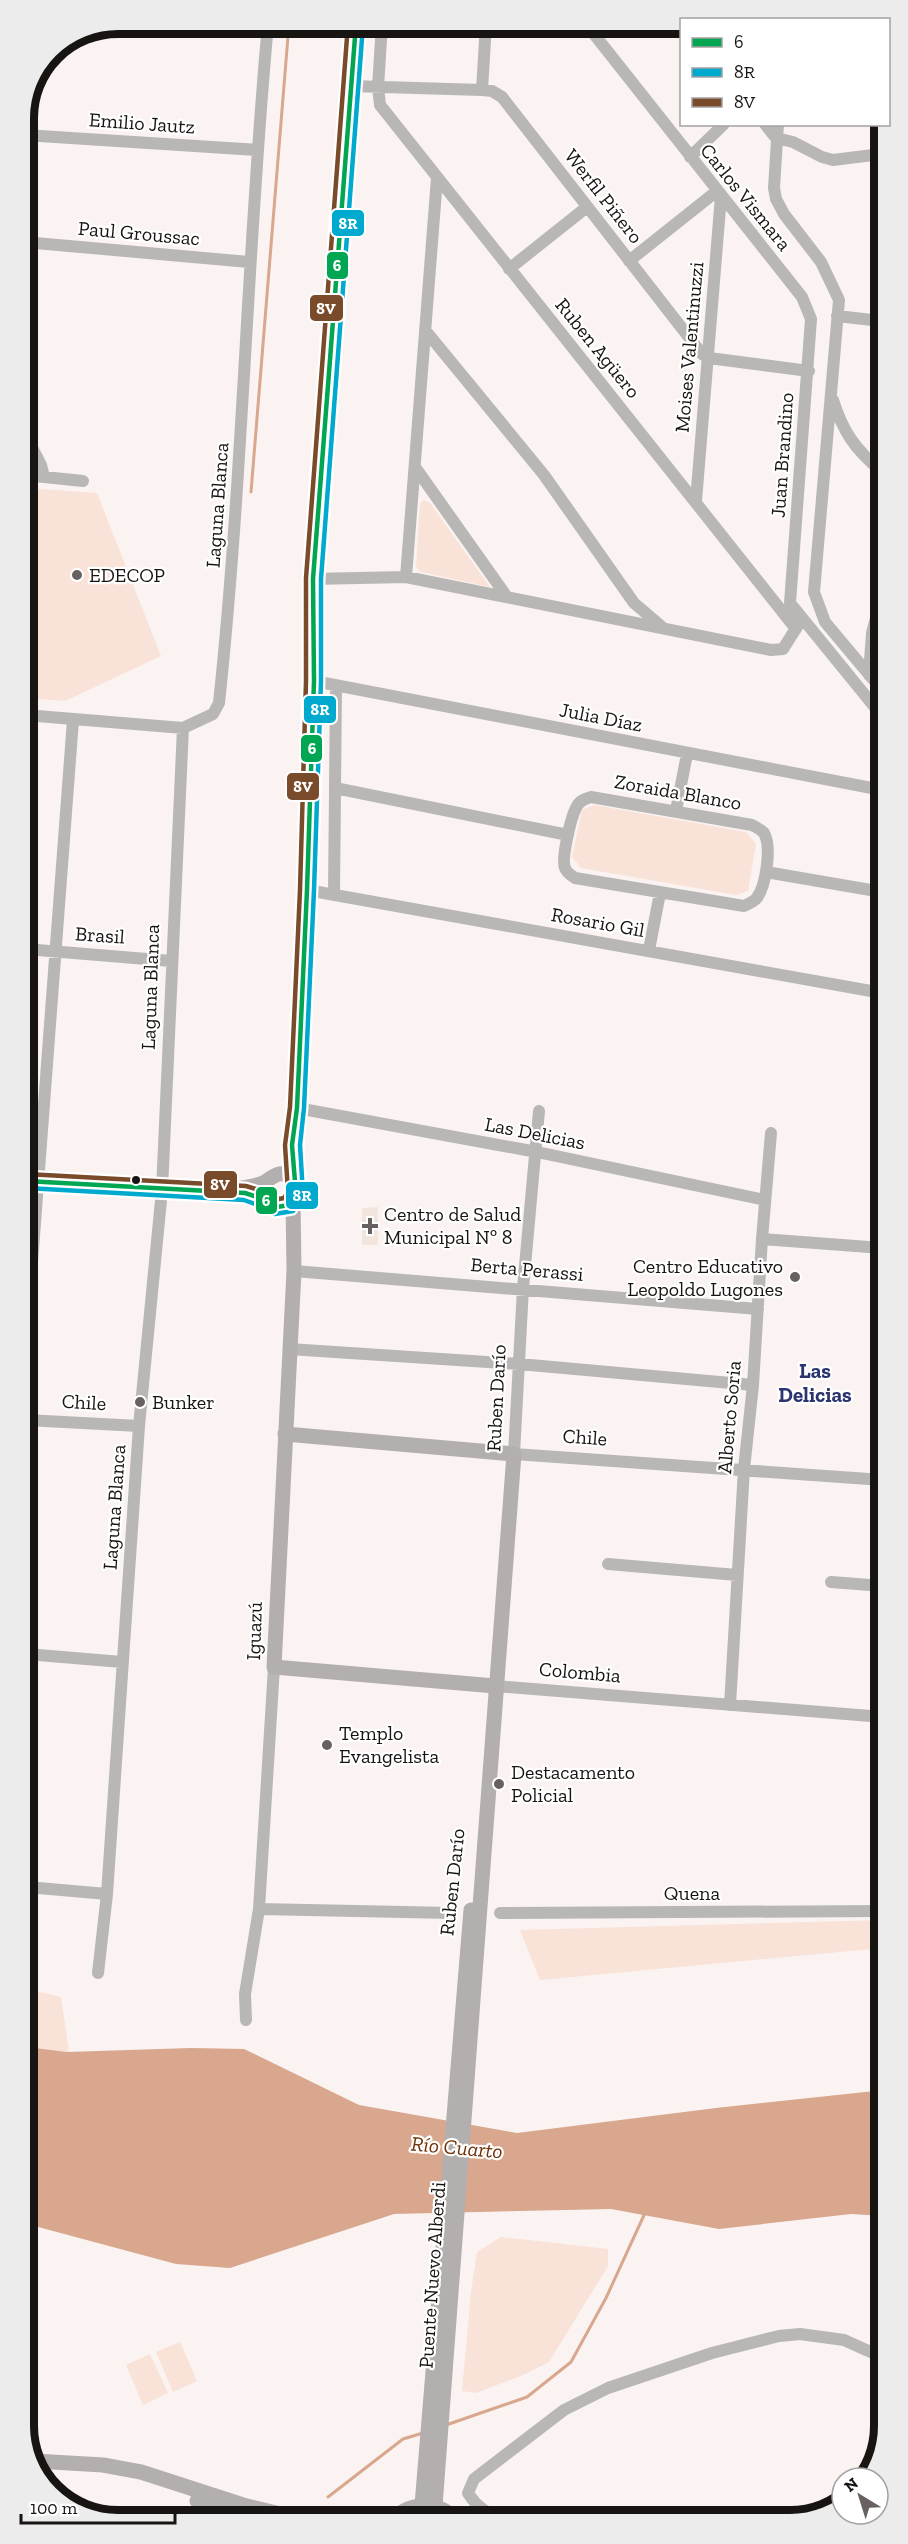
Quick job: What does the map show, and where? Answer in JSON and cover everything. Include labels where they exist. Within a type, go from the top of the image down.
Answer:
[{"type":"main road","points":[[35,1181],[162,1190],[245,1192],[283,1207],[293,1200],[296,1194],[292,1145],[297,1108],[307,890],[314,681],[313,579],[355,34]]},
{"type":"main road","points":[[271,1203],[263,1194],[271,1178],[286,1160],[292,1145]]},
{"type":"main road","points":[[222,1193],[283,1173],[294,1180]]},
{"type":"main road","name":"Iguazú","points":[[274,1667],[294,1271],[293,1200]]},
{"type":"main road","name":"Iguazú","points":[[271,1203],[285,1218],[294,1244]]},
{"type":"main road","name":"Chile","points":[[285,1434],[514,1454]]},
{"type":"main road","name":"Ruben Darío","points":[[470,1974],[490,1707],[495,1686],[514,1454]]},
{"type":"main road","name":"Colombia","points":[[274,1667],[495,1686]]},
{"type":"main road","name":"Puente Nuevo Alberdi","points":[[429,2505],[470,1974]]},
{"type":"main road","points":[[43,2461],[103,2465],[141,2472],[260,2509]]},
{"type":"main road","points":[[47,2469],[102,2472],[124,2476],[224,2509]]},
{"type":"main road","points":[[407,2509],[429,2505],[438,2509]]},
{"type":"street","name":"Laguna Blanca","points":[[98,1973],[106,1894],[139,1426],[162,1190],[183,728],[213,714],[219,703],[232,584],[249,262],[266,34]]},
{"type":"street","points":[[378,87],[381,34]]},
{"type":"street","points":[[482,90],[485,35]]},
{"type":"street","name":"Carlos Vismara","points":[[594,35],[802,297],[808,309]]},
{"type":"street","name":"Werfil Piñero","points":[[351,86],[482,90],[502,97],[702,354],[709,358]]},
{"type":"street","name":"Ruben Agüero","points":[[378,87],[380,105],[796,629]]},
{"type":"street","points":[[690,157],[722,126]]},
{"type":"street","points":[[767,126],[776,138],[793,142],[833,160],[874,155]]},
{"type":"street","points":[[778,126],[774,188],[776,199],[784,214],[820,261],[838,300],[814,592],[825,622],[874,681]]},
{"type":"street","name":"Emilio Jautz","points":[[35,136],[258,150]]},
{"type":"street","points":[[406,577],[437,178]]},
{"type":"street","points":[[629,261],[719,194]]},
{"type":"street","name":"Moises Valentinuzzi","points":[[696,501],[709,358],[719,194]]},
{"type":"street","points":[[509,269],[587,207]]},
{"type":"street","name":"Paul Groussac","points":[[35,243],[249,262]]},
{"type":"street","name":"Juan Brandino","points":[[803,618],[790,603],[808,371],[811,319],[808,309]]},
{"type":"street","points":[[837,316],[874,320]]},
{"type":"street","points":[[425,330],[544,475],[634,603],[663,627]]},
{"type":"street","points":[[709,358],[808,371]]},
{"type":"street","points":[[831,393],[841,425],[859,453],[874,465]]},
{"type":"street","points":[[35,453],[45,477]]},
{"type":"street","points":[[415,467],[507,597]]},
{"type":"street","points":[[35,476],[83,481]]},
{"type":"street","points":[[313,579],[406,577],[771,650],[783,649],[803,618],[874,706]]},
{"type":"street","points":[[869,675],[874,625]]},
{"type":"street","name":"Julia Díaz","points":[[314,681],[874,789]]},
{"type":"street","points":[[334,895],[336,686]]},
{"type":"street","points":[[35,716],[183,728]]},
{"type":"street","points":[[35,1157],[56,952],[73,720]]},
{"type":"street","points":[[676,811],[687,754]]},
{"type":"street","points":[[335,788],[568,835]]},
{"type":"street","name":"Zoraida Blanco","points":[[591,797],[752,825],[763,832],[767,845],[766,873],[761,891],[754,901],[744,906],[575,878],[568,874],[564,866],[568,835],[575,808],[582,800],[591,797]]},
{"type":"street","points":[[766,873],[874,891]]},
{"type":"street","name":"Rosario Gil","points":[[307,890],[874,992]]},
{"type":"street","points":[[648,950],[660,893]]},
{"type":"street","name":"Brasil","points":[[35,950],[171,961]]},
{"type":"street","name":"Las Delicias","points":[[297,1108],[537,1152],[765,1200]]},
{"type":"street","name":"Ruben Darío","points":[[514,1454],[523,1288],[539,1111]]},
{"type":"street","name":"Alberto Soria","points":[[730,1705],[744,1469],[753,1385],[771,1133]]},
{"type":"street","points":[[762,1239],[874,1247]]},
{"type":"street","name":"Berta Perassi","points":[[294,1271],[758,1309]]},
{"type":"street","points":[[289,1349],[519,1364],[753,1385]]},
{"type":"street","name":"Chile","points":[[34,1420],[139,1426]]},
{"type":"street","name":"Chile","points":[[514,1454],[874,1479]]},
{"type":"street","points":[[608,1564],[737,1575]]},
{"type":"street","points":[[831,1582],[874,1585]]},
{"type":"street","points":[[34,1655],[122,1662]]},
{"type":"street","name":"Iguazú","points":[[246,2020],[245,1994],[259,1909],[274,1667]]},
{"type":"street","name":"Colombia","points":[[495,1686],[874,1716]]},
{"type":"street","points":[[34,1888],[106,1894]]},
{"type":"street","points":[[259,1909],[452,1913]]},
{"type":"street","name":"Quena","points":[[501,1913],[874,1911]]},
{"type":"street","points":[[482,2510],[468,2493],[474,2479],[564,2410],[608,2388],[712,2353],[779,2336],[800,2334],[844,2340],[874,2354]]},
{"type":"shaded area","name":"EDECOP","points":[[35,489],[97,493],[161,656],[65,701],[35,699]]},
{"type":"shaded area","points":[[423,500],[430,503],[490,587],[421,572],[416,567],[420,504]]},
{"type":"shaded area","points":[[594,805],[746,832],[756,844],[748,891],[736,895],[581,868],[572,857],[582,810]]},
{"type":"shaded area","name":"Centro de Salud Municipal Nº 8","points":[[378,1207],[378,1245],[362,1245],[362,1208]]},
{"type":"shaded area","points":[[874,1920],[874,1949],[540,1980],[520,1930]]},
{"type":"shaded area","points":[[34,1991],[61,1997],[69,2052],[34,2049]]},
{"type":"shaded area","points":[[501,2237],[608,2249],[608,2266],[549,2362],[523,2375],[476,2393],[462,2391],[477,2252]]},
{"type":"shaded area","points":[[180,2342],[197,2381],[173,2392],[156,2352]]},
{"type":"shaded area","points":[[150,2354],[168,2393],[143,2405],[126,2365]]},
{"type":"water","name":"Río Cuarto","points":[[34,2048],[67,2052],[191,2048],[244,2049],[359,2105],[517,2133],[874,2091],[874,2215],[851,2214],[719,2229],[611,2209],[394,2214],[230,2268],[176,2264],[34,2226]]},
{"type":"waterway","points":[[251,492],[288,34]]},
{"type":"waterway","points":[[446,2425],[527,2397],[571,2362],[606,2298],[645,2213]]},
{"type":"waterway","points":[[328,2497],[403,2439],[423,2433]]},
{"type":"transit line","name":"8V","points":[[35,1174],[246,1186],[269,1193],[279,1199],[284,1198],[288,1192],[285,1145],[290,1107],[300,890],[306,681],[306,578],[347,34]]},
{"type":"transit line","name":"6","points":[[35,1181],[245,1193],[266,1200],[277,1207],[289,1205],[296,1194],[292,1145],[297,1108],[307,890],[314,681],[313,579],[355,34]]},
{"type":"transit line","name":"8R","points":[[35,1188],[244,1200],[275,1214],[293,1211],[303,1194],[300,1145],[304,1108],[314,890],[321,681],[321,579],[362,34]]},
{"type":"place","name":"EDECOP","points":[[77,575]]},
{"type":"place","name":"Centro de Salud Municipal Nº 8","points":[[370,1226]]},
{"type":"place","name":"Centro Educativo Leopoldo Lugones","points":[[795,1277]]},
{"type":"place","name":"Bunker","points":[[140,1402]]},
{"type":"place","name":"Templo Evangelista","points":[[327,1745]]},
{"type":"place","name":"Destacamento Policial","points":[[499,1784]]},
{"type":"district","name":"Las Delicias","points":[[815,1382]]}]
